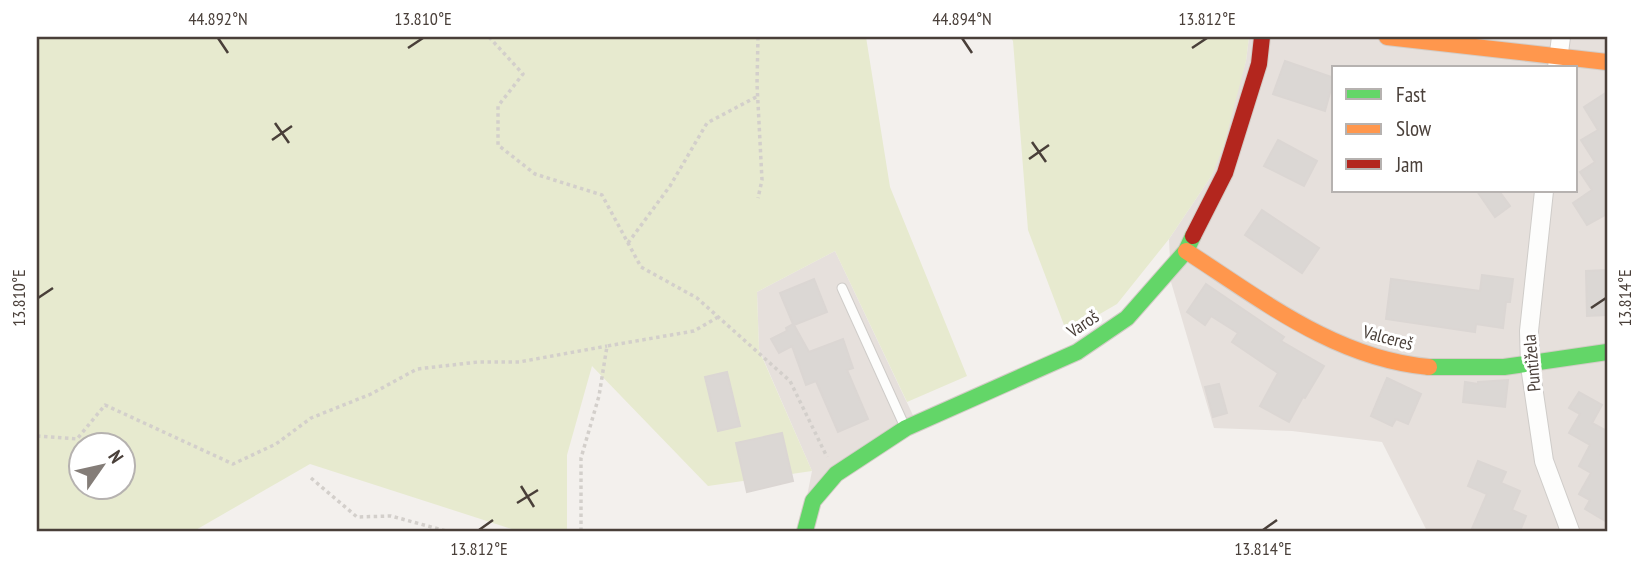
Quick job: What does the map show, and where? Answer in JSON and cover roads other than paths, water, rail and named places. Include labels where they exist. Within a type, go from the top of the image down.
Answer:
[{"type":"main road","name":"Varoš","points":[[806,531],[813,501],[836,474],[865,453],[905,428],[1077,352],[1126,318],[1186,251],[1226,173],[1259,64],[1262,37]]},
{"type":"main road","points":[[1387,37],[1558,63],[1607,62]]},
{"type":"main road","name":"Valcereš","points":[[1186,251],[1305,327],[1348,348],[1399,364],[1441,368],[1530,366],[1607,352]]},
{"type":"street","points":[[1558,63],[1561,37]]},
{"type":"street","name":"Puntižela","points":[[1544,192],[1529,331],[1530,366],[1544,461],[1570,531]]},
{"type":"lane","points":[[842,288],[905,428]]}]
